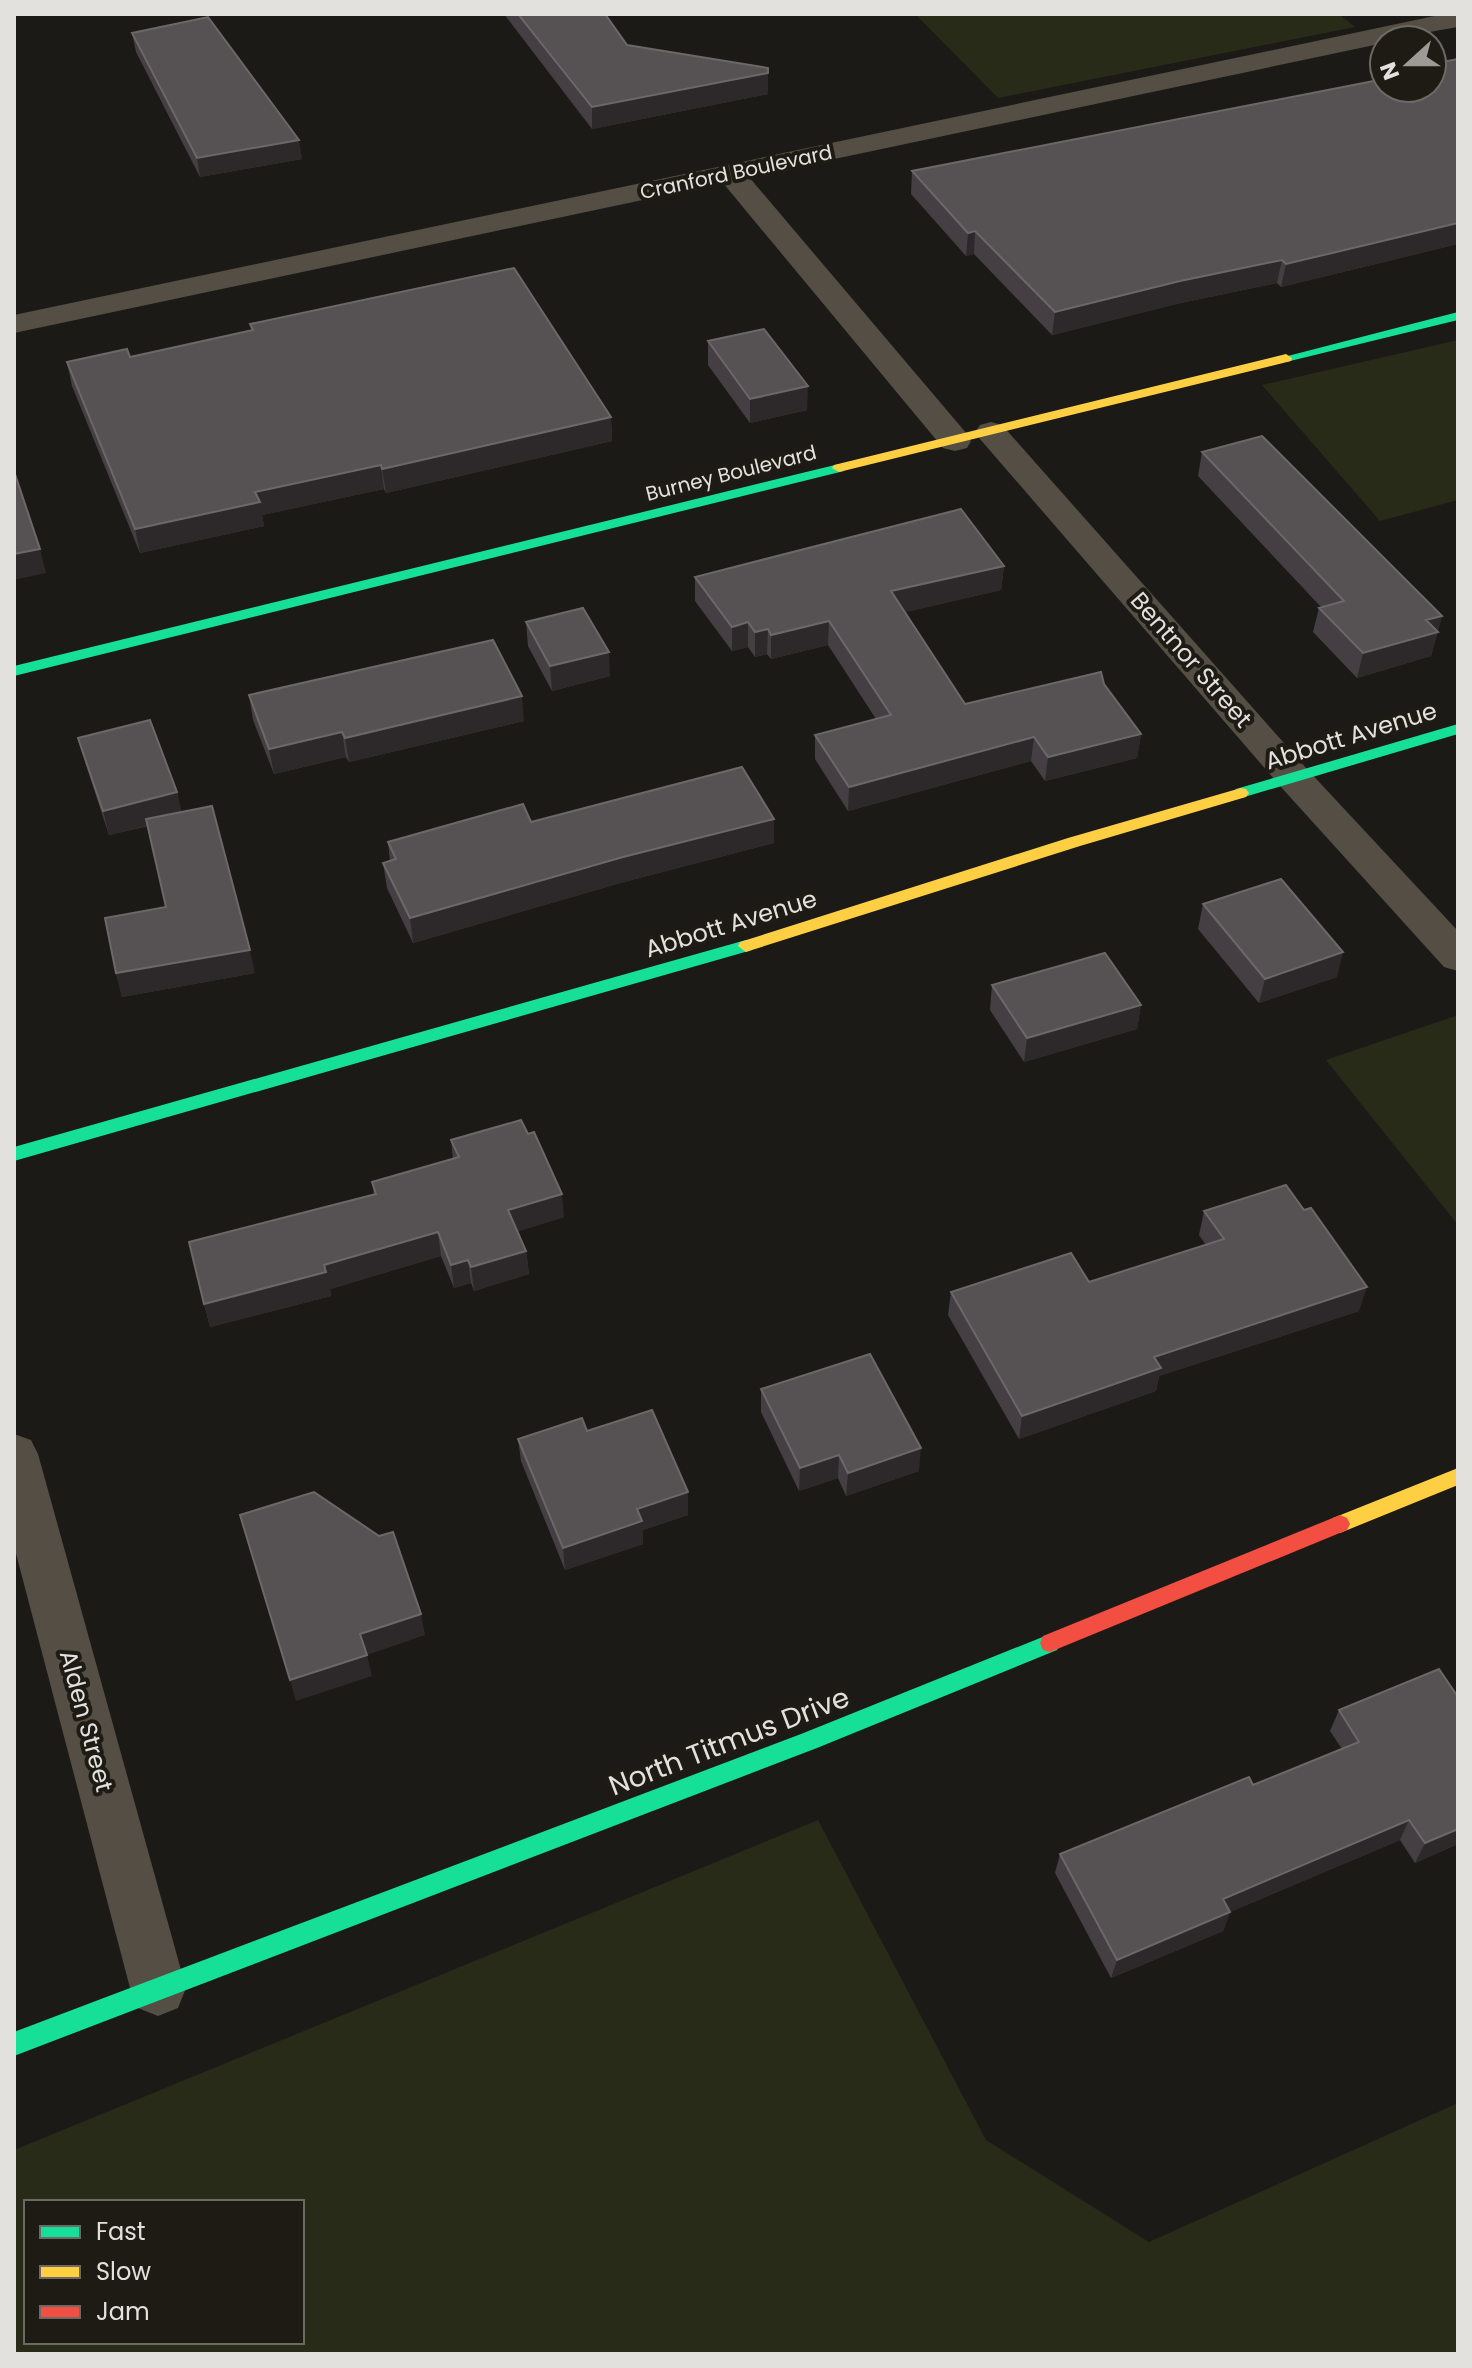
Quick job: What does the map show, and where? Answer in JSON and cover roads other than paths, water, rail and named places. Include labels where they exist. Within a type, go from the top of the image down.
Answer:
[{"type":"street","name":"Cranford Boulevard","points":[[14,324],[1458,19]]},
{"type":"street","points":[[730,173],[955,441]]},
{"type":"street","name":"Burney Boulevard","points":[[14,671],[1458,316]]},
{"type":"street","name":"Bentnor Street","points":[[991,432],[1294,778],[1458,957]]},
{"type":"street","name":"Abbott Avenue","points":[[14,1154],[761,942],[1074,842],[1458,729]]},
{"type":"street","name":"Alden Street","points":[[14,1454],[158,1988]]},
{"type":"street","name":"North Titmus Drive","points":[[14,2044],[809,1741],[1457,1477]]}]
